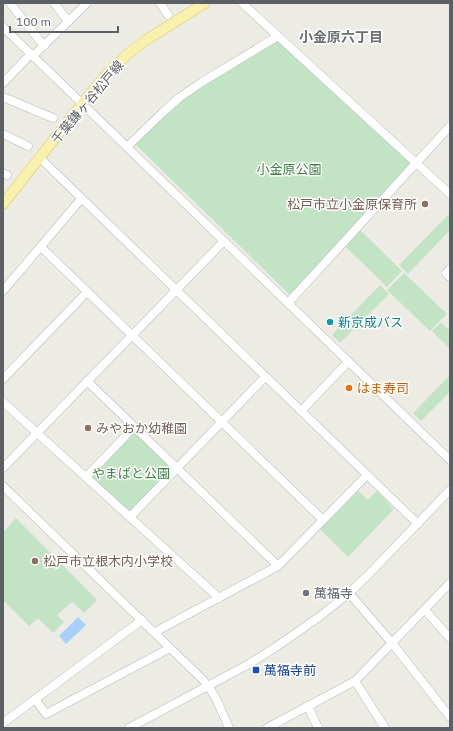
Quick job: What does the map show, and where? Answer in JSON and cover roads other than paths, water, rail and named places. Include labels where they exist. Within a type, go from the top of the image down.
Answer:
[{"type":"main road","name":"千葉鎌ヶ谷松戸線","points":[[3,204],[82,104],[111,70],[146,40],[205,3]]},
{"type":"street","points":[[10,3],[44,46]]},
{"type":"street","points":[[54,3],[68,21]]},
{"type":"street","points":[[3,83],[32,55],[44,46],[87,3]]},
{"type":"street","points":[[160,3],[168,14]]},
{"type":"street","points":[[242,3],[450,194]]},
{"type":"street","points":[[3,27],[450,460]]},
{"type":"street","points":[[127,148],[162,112],[180,97],[278,36]]},
{"type":"street","points":[[3,97],[53,118]]},
{"type":"street","points":[[288,304],[450,126]]},
{"type":"street","points":[[3,134],[28,146]]},
{"type":"street","points":[[40,158],[418,524]]},
{"type":"street","points":[[3,291],[81,199]]},
{"type":"street","points":[[3,468],[224,240]]},
{"type":"street","points":[[41,247],[323,520]]},
{"type":"street","points":[[450,269],[446,273],[450,277]]},
{"type":"street","points":[[3,378],[87,292]]},
{"type":"street","points":[[301,412],[348,362]]},
{"type":"street","points":[[130,517],[265,377]]},
{"type":"street","points":[[87,381],[278,566]]},
{"type":"street","points":[[3,402],[219,598]]},
{"type":"street","points":[[86,476],[134,427]]},
{"type":"street","points":[[155,632],[278,566],[366,475]]},
{"type":"street","points":[[3,487],[155,632],[208,685],[214,694],[229,728]]},
{"type":"street","points":[[129,728],[249,664],[319,617],[349,593],[368,575],[450,490]]},
{"type":"street","points":[[267,728],[355,681],[450,583]]},
{"type":"street","points":[[349,593],[392,643],[450,717]]},
{"type":"street","points":[[424,610],[450,638]]},
{"type":"street","points":[[3,723],[142,620]]},
{"type":"street","points":[[35,700],[46,714],[170,648]]},
{"type":"street","points":[[355,681],[385,728]]},
{"type":"street","points":[[308,706],[318,728]]},
{"type":"water","points":[[78,617],[86,625],[66,644],[59,636]]},
{"type":"place","name":"松戸市立小金原保育所","points":[[425,204]]},
{"type":"place","name":"新京成バス","points":[[330,322]]},
{"type":"place","name":"はま寿司","points":[[349,388]]},
{"type":"place","name":"みやおか幼稚園","points":[[88,428]]},
{"type":"place","name":"松戸市立根木内小学校","points":[[35,561]]},
{"type":"place","name":"萬福寺","points":[[306,593]]},
{"type":"place","name":"萬福寺前","points":[[256,670]]},
{"type":"district","name":"小金原六丁目","points":[[341,37]]},
{"type":"park label","name":"小金原公園","points":[[289,169]]},
{"type":"park label","name":"やまばと公園","points":[[131,473]]}]
